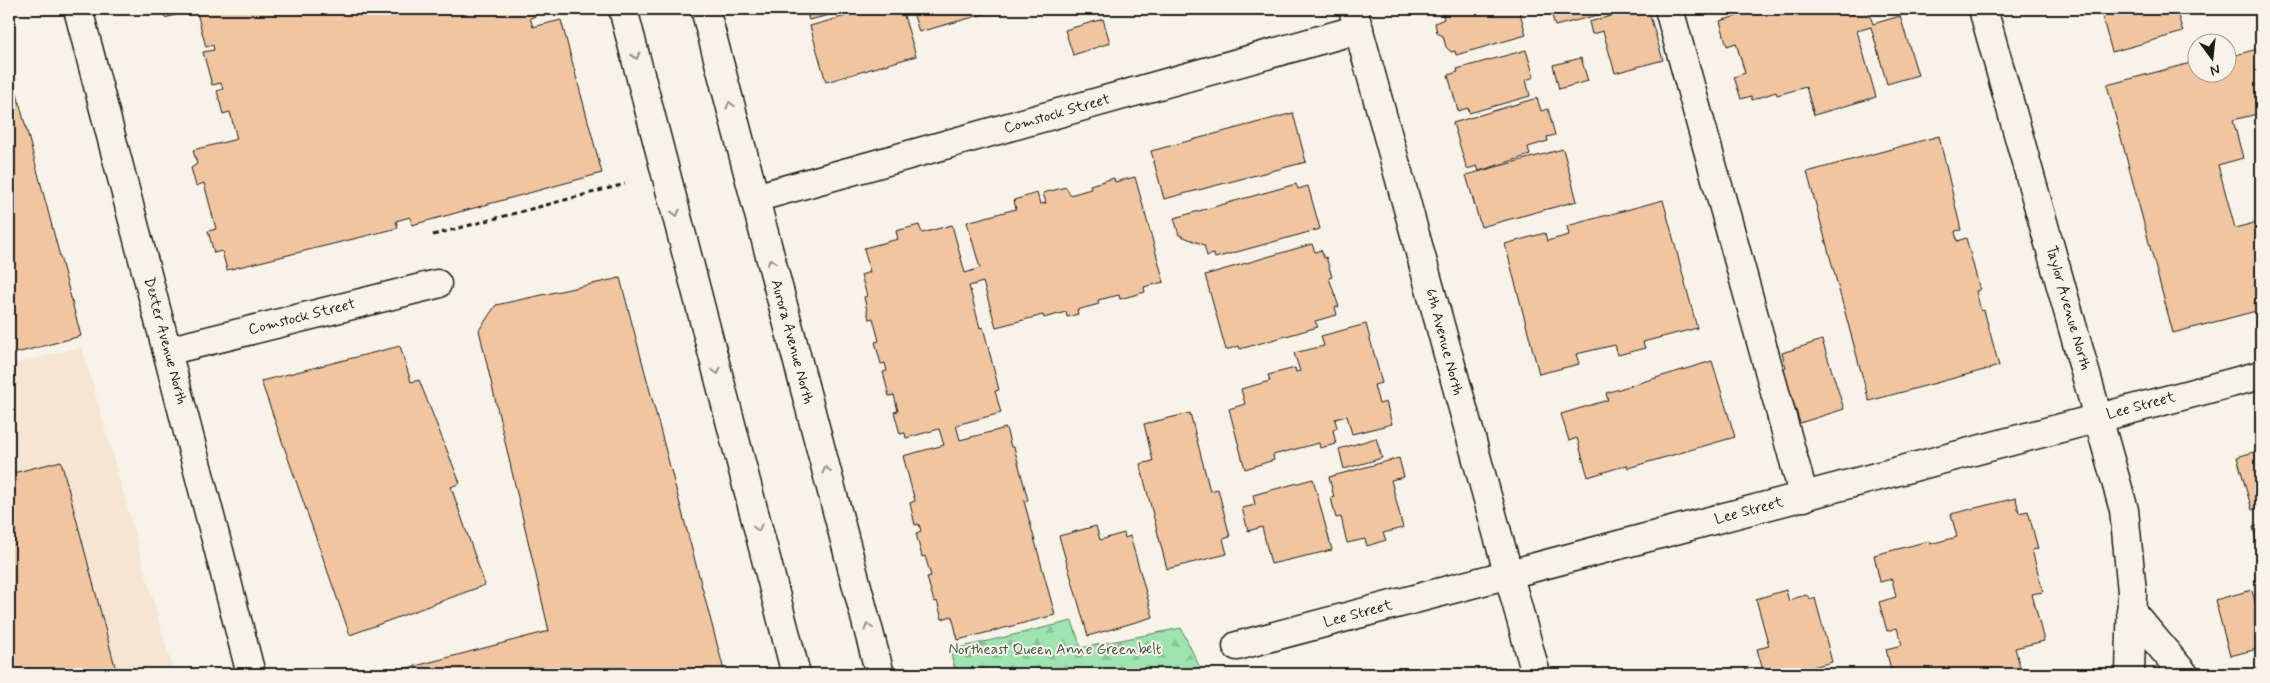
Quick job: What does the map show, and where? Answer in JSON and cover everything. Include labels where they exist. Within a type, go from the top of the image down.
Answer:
[{"type":"main road","name":"Dexter Avenue North","points":[[78,9],[251,674]]},
{"type":"main road","points":[[624,9],[796,674]]},
{"type":"main road","name":"Aurora Avenue North","points":[[705,9],[880,674]]},
{"type":"main road","points":[[1669,9],[1804,496]]},
{"type":"main road","name":"Taylor Avenue North","points":[[1983,9],[2124,510],[2132,592],[2130,674]]},
{"type":"main road","name":"Comstock Street","points":[[755,198],[1356,19]]},
{"type":"main road","name":"6th Avenue North","points":[[1356,19],[1536,674]]},
{"type":"main road","name":"Comstock Street","points":[[167,351],[437,284]]},
{"type":"main road","name":"Lee Street","points":[[1237,646],[2261,375]]},
{"type":"main road","points":[[2131,611],[2184,674]]},
{"type":"path","points":[[433,236],[624,184]]},
{"type":"shaded area","points":[[82,347],[174,674],[9,674],[9,365]]},
{"type":"green space","name":"Northeast Queen Anne Greenbelt","points":[[1072,621],[1081,648],[1181,628],[1203,674],[956,674],[950,650]]},
{"type":"building","points":[[162,9],[196,9],[165,18]]},
{"type":"building","points":[[196,9],[534,9],[536,16],[530,18],[533,27],[561,20],[602,173],[412,225],[410,217],[396,221],[398,228],[227,270],[222,251],[214,253],[208,231],[216,229],[204,183],[196,186],[191,168],[197,164],[193,150],[237,139],[230,112],[223,114],[217,91],[223,89],[221,83],[212,85],[203,52],[214,50],[213,45],[206,47]]},
{"type":"building","points":[[806,9],[854,9],[809,20]]},
{"type":"building","points":[[871,9],[902,9],[916,56],[826,82],[810,26]]},
{"type":"building","points":[[912,9],[998,9],[999,10],[919,32]]},
{"type":"building","points":[[1441,9],[1519,9],[1526,35],[1456,55],[1455,51],[1451,52],[1446,47],[1443,36],[1437,33],[1435,23],[1444,19]]},
{"type":"building","points":[[1550,9],[1617,9],[1617,10],[1555,26]]},
{"type":"building","points":[[1636,9],[1648,9],[1663,60],[1615,73],[1603,31],[1592,34],[1589,22]]},
{"type":"building","points":[[1761,9],[1868,9],[1873,24],[1900,16],[1918,75],[1887,84],[1871,27],[1857,31],[1876,97],[1814,115],[1806,87],[1777,95],[1776,92],[1752,100],[1751,96],[1741,99],[1734,77],[1745,73],[1736,43],[1727,46],[1720,21]]},
{"type":"building","points":[[2100,9],[2176,9],[2183,32],[2112,52]]},
{"type":"building","points":[[1103,19],[1110,43],[1073,55],[1065,30]]},
{"type":"building","points":[[2261,48],[2261,113],[2233,120],[2243,158],[2218,165],[2235,228],[2261,221],[2261,301],[2254,303],[2256,311],[2173,333],[2107,85],[2188,64],[2188,82],[2238,82],[2238,54]]},
{"type":"building","points":[[1526,50],[1534,77],[1526,80],[1530,96],[1469,113],[1468,108],[1458,111],[1448,75],[1458,72],[1457,69]]},
{"type":"building","points":[[1581,58],[1588,81],[1559,89],[1553,65]]},
{"type":"building","points":[[11,71],[81,336],[9,355],[9,72]]},
{"type":"building","points":[[1537,98],[1541,111],[1548,109],[1555,135],[1547,137],[1548,141],[1528,147],[1530,155],[1479,171],[1477,166],[1467,169],[1453,123]]},
{"type":"building","points":[[1293,113],[1306,162],[1164,199],[1151,151]]},
{"type":"building","points":[[1939,136],[1961,230],[1955,231],[1957,241],[1966,238],[1980,290],[1976,291],[1981,311],[1984,310],[1999,366],[1869,401],[1807,172]]},
{"type":"building","points":[[1563,149],[1577,201],[1481,227],[1466,175]]},
{"type":"building","points":[[1135,177],[1164,282],[1144,287],[1145,292],[1120,299],[1119,295],[1098,300],[1099,304],[1077,310],[1078,314],[1067,317],[1066,312],[1044,318],[1043,315],[996,327],[983,282],[969,286],[980,328],[983,327],[999,390],[995,391],[1001,413],[956,425],[960,440],[1006,428],[1011,447],[1014,447],[1028,500],[1024,501],[1055,615],[958,640],[952,616],[942,619],[937,601],[934,602],[927,577],[931,576],[925,556],[922,557],[916,533],[921,531],[919,524],[915,525],[910,503],[915,501],[903,456],[944,445],[939,429],[906,438],[905,433],[900,434],[894,412],[898,411],[894,395],[889,396],[883,372],[887,371],[885,363],[881,364],[875,342],[879,341],[873,318],[869,319],[864,297],[867,296],[861,275],[870,272],[864,248],[898,239],[896,231],[919,225],[922,233],[952,225],[965,273],[980,268],[967,222],[1016,209],[1014,200],[1037,193],[1040,204],[1046,203],[1043,193],[1066,187],[1070,195],[1091,189],[1090,185],[1114,178],[1115,182]]},
{"type":"building","points":[[1296,184],[1298,189],[1308,186],[1320,229],[1215,258],[1214,254],[1207,256],[1204,245],[1179,235],[1174,218]]},
{"type":"building","points":[[1663,200],[1697,328],[1643,342],[1645,348],[1618,355],[1615,345],[1576,354],[1579,364],[1539,374],[1505,244],[1545,233],[1547,241],[1569,235],[1567,226]]},
{"type":"building","points":[[1312,244],[1315,252],[1321,250],[1324,258],[1326,257],[1332,277],[1329,278],[1339,307],[1335,307],[1337,315],[1315,321],[1318,327],[1240,349],[1239,346],[1226,350],[1205,275]]},
{"type":"building","points":[[620,278],[725,674],[385,674],[549,631],[479,330],[496,305]]},
{"type":"building","points":[[1366,324],[1382,383],[1374,385],[1379,404],[1386,402],[1392,424],[1352,434],[1347,416],[1335,419],[1337,428],[1333,430],[1336,444],[1320,448],[1319,443],[1273,455],[1274,460],[1245,469],[1229,409],[1245,404],[1241,389],[1270,381],[1268,375],[1295,368],[1296,372],[1300,371],[1294,353],[1324,346],[1321,336]]},
{"type":"building","points":[[1822,340],[1844,409],[1800,423],[1783,369],[1786,367],[1782,353]]},
{"type":"building","points":[[400,346],[411,382],[419,380],[460,483],[451,487],[485,585],[350,635],[261,381]]},
{"type":"building","points":[[1712,361],[1735,437],[1628,468],[1627,465],[1588,477],[1577,438],[1569,441],[1561,414],[1608,400],[1606,393]]},
{"type":"building","points":[[1190,413],[1210,491],[1218,489],[1230,537],[1223,539],[1227,554],[1167,569],[1140,464],[1153,461],[1144,424]]},
{"type":"building","points":[[1376,438],[1382,458],[1344,469],[1339,449]]},
{"type":"building","points":[[2261,450],[2261,507],[2252,510],[2237,457]]},
{"type":"building","points":[[1399,458],[1404,477],[1391,480],[1403,528],[1383,533],[1386,540],[1367,546],[1365,539],[1347,543],[1341,517],[1336,518],[1331,498],[1334,497],[1329,477]]},
{"type":"building","points":[[61,461],[117,674],[9,674],[9,474]]},
{"type":"building","points":[[1313,479],[1332,550],[1271,564],[1262,527],[1248,531],[1242,508],[1255,505],[1253,495]]},
{"type":"building","points":[[2016,498],[2019,513],[2028,511],[2038,549],[2032,550],[2043,592],[2032,594],[2044,641],[2015,648],[2022,674],[1892,674],[1886,649],[1902,645],[1897,628],[1887,631],[1879,602],[1896,597],[1892,579],[1880,582],[1874,555],[1929,541],[1930,544],[1957,537],[1951,514]]},
{"type":"building","points":[[2261,525],[2261,561],[2253,527]]},
{"type":"building","points":[[1096,526],[1100,540],[1124,533],[1125,538],[1130,536],[1153,617],[1088,636],[1059,536]]},
{"type":"building","points":[[1786,590],[1789,602],[1792,599],[1806,595],[1811,599],[1815,598],[1832,662],[1813,667],[1814,673],[1764,674],[1757,649],[1769,646],[1756,599]]},
{"type":"building","points":[[2252,590],[2261,625],[2261,648],[2230,656],[2215,600]]}]
